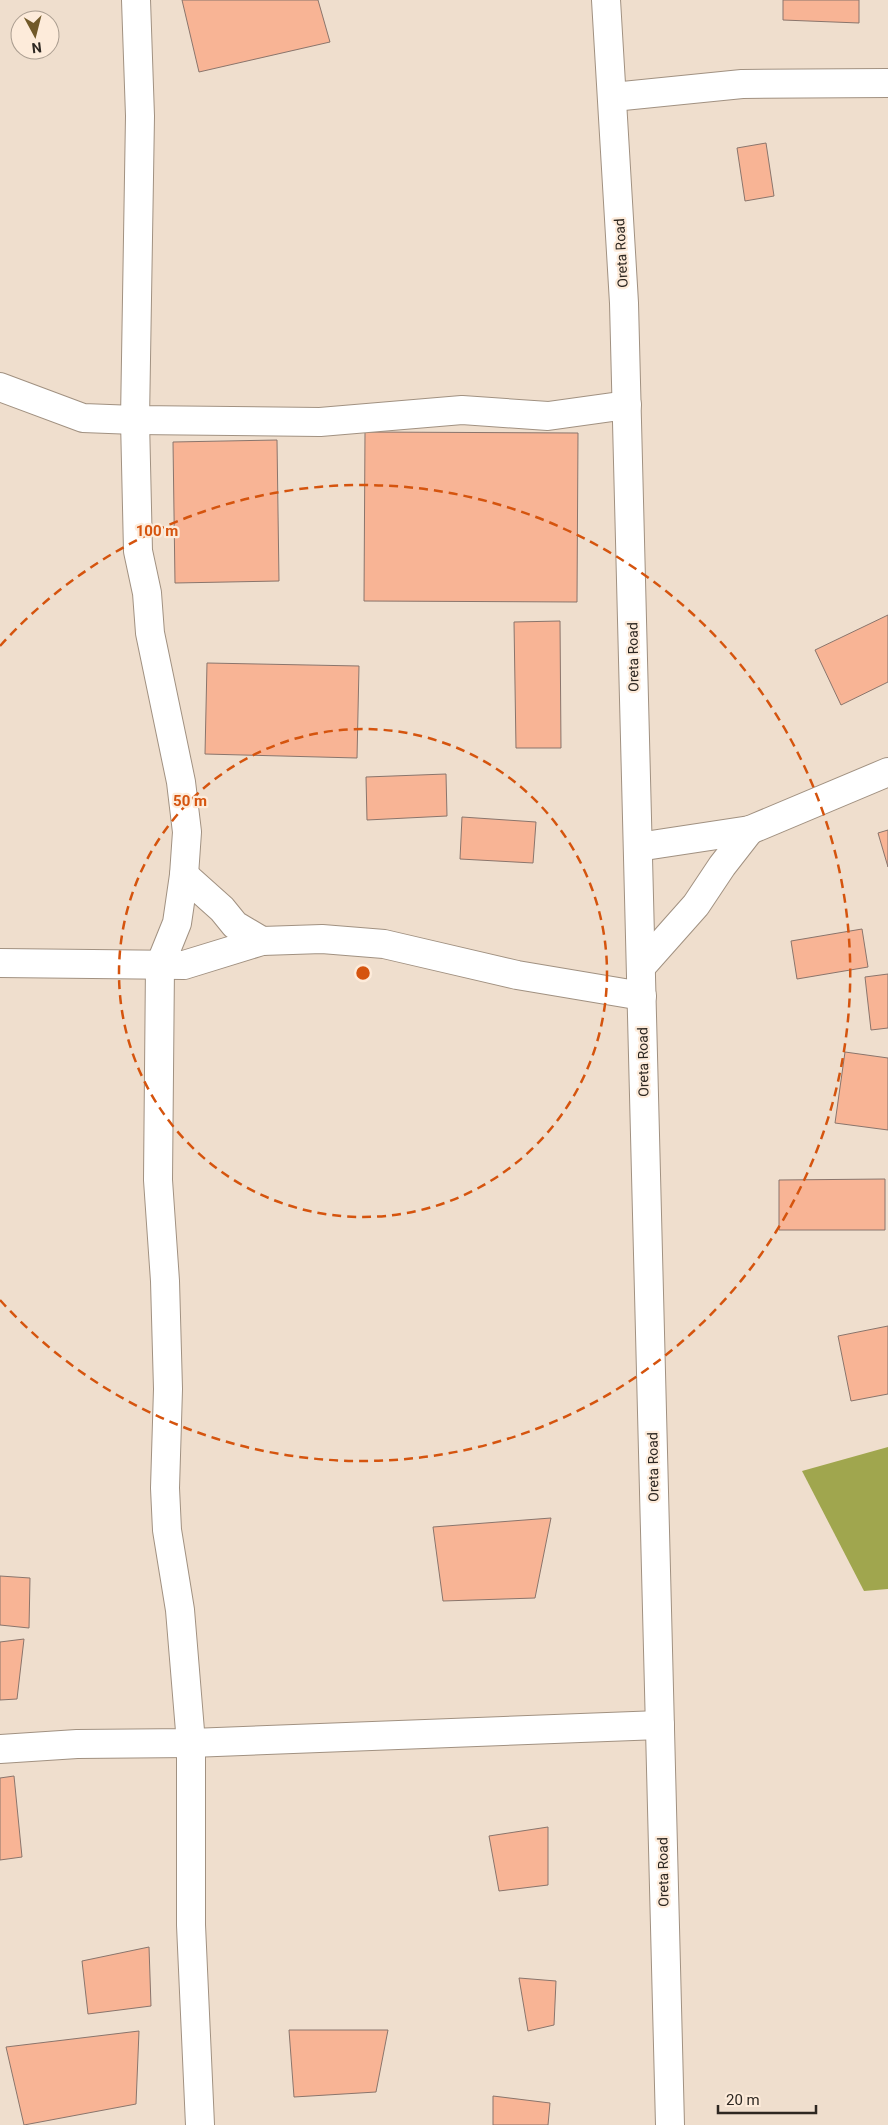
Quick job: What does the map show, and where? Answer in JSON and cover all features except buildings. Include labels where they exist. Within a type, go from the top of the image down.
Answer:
[{"type":"street","points":[[136,0],[140,116],[135,420],[138,551],[147,593],[150,634],[181,782],[187,832],[184,875],[177,923],[160,965],[158,1180],[165,1281],[168,1389],[165,1488],[167,1530],[180,1610],[191,1743],[191,1925],[200,2125]]},
{"type":"street","name":"Oreta Road","points":[[606,0],[624,303],[670,2125]]},
{"type":"street","points":[[613,98],[742,84],[888,83]]},
{"type":"street","points":[[0,387],[83,418],[135,420],[320,422],[462,410],[548,416],[627,405]]},
{"type":"street","points":[[638,847],[750,830],[888,772]]},
{"type":"street","points":[[641,967],[696,905],[722,866],[750,830]]},
{"type":"street","points":[[184,875],[222,909],[235,925],[262,941]]},
{"type":"street","points":[[0,963],[184,964],[262,941],[322,939],[384,944],[517,975],[642,996]]},
{"type":"street","points":[[0,1749],[77,1744],[191,1743],[660,1725]]},
{"type":"green space","points":[[888,1447],[888,1589],[864,1591],[802,1471]]}]
